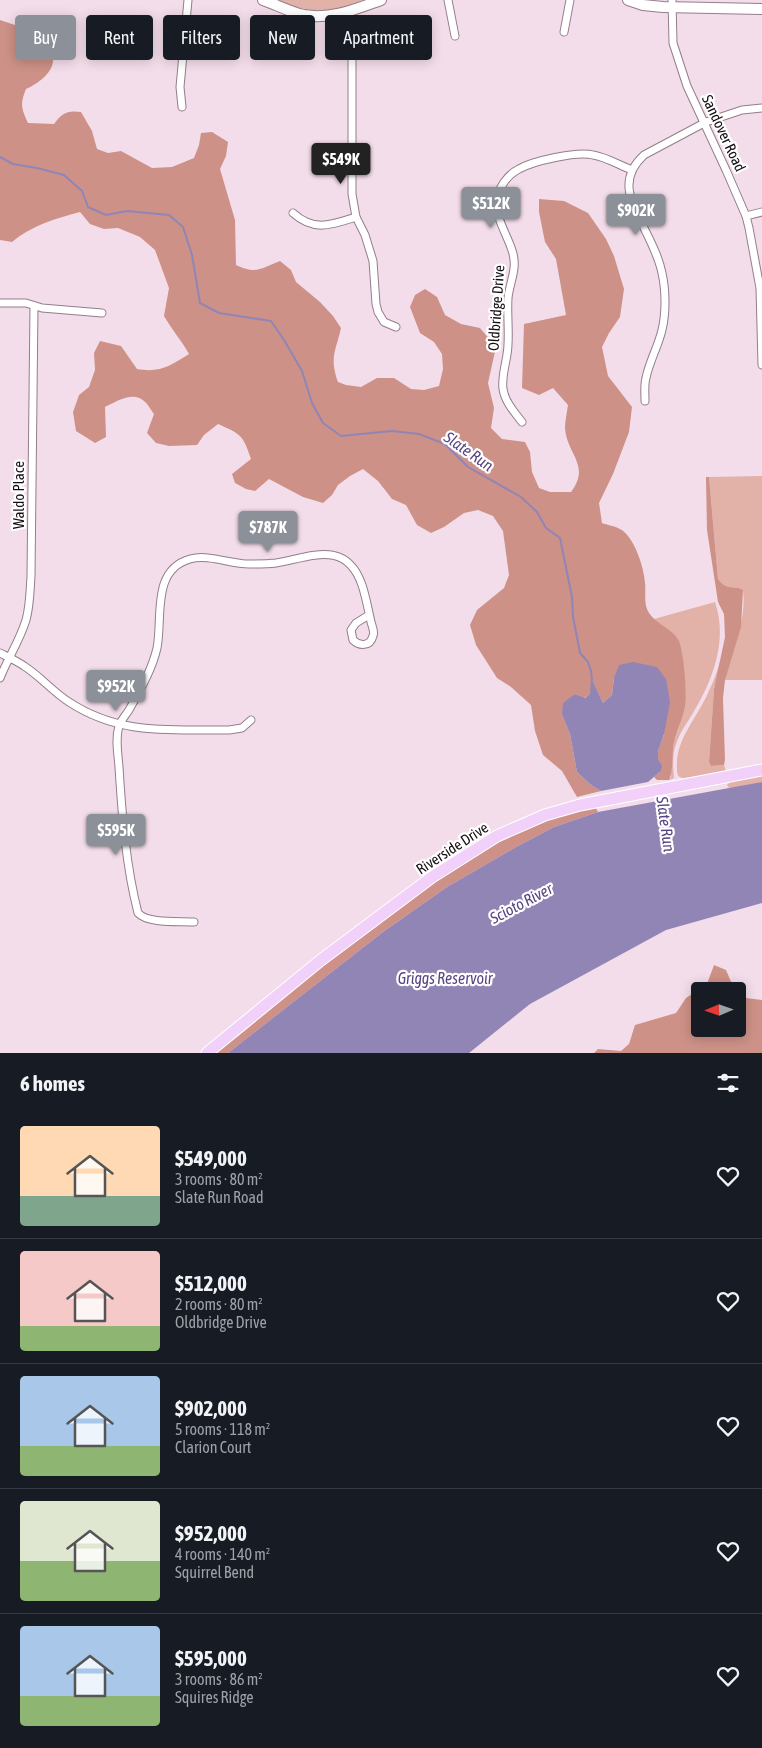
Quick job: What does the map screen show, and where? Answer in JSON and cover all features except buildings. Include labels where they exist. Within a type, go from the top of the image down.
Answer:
[{"type":"main road","name":"Riverside Drive","points":[[207,1053],[321,960],[432,877],[496,836],[553,812],[598,801],[762,770]]},
{"type":"street","points":[[182,107],[180,87],[188,0]]},
{"type":"street","points":[[263,0],[303,15],[328,16],[345,13],[380,0]]},
{"type":"street","points":[[448,0],[455,36]]},
{"type":"street","points":[[564,32],[570,0]]},
{"type":"street","points":[[628,0],[643,5],[672,4],[762,10]]},
{"type":"street","name":"Sandover Road","points":[[672,4],[673,43],[687,86],[746,216],[760,288],[762,365]]},
{"type":"street","points":[[345,13],[352,41],[352,183],[356,217],[365,235],[373,262],[378,312],[384,322],[396,327]]},
{"type":"street","points":[[645,401],[646,378],[662,330],[664,292],[658,258],[634,210],[630,196],[628,188],[632,170],[636,162],[644,154],[704,124],[736,112],[762,108]]},
{"type":"street","name":"Oldbridge Drive","points":[[522,422],[510,406],[503,391],[508,344],[508,298],[514,266],[513,254],[498,215],[497,201],[499,192],[510,176],[518,169],[538,162],[571,155],[592,154],[632,170]]},
{"type":"street","points":[[746,216],[762,212]]},
{"type":"street","points":[[292,213],[302,222],[314,226],[356,217]]},
{"type":"street","points":[[0,303],[26,304],[102,314]]},
{"type":"street","name":"Waldo Place","points":[[0,678],[26,619],[31,576],[34,306]]},
{"type":"street","points":[[194,922],[153,920],[142,918],[138,913],[121,812],[117,741],[120,725],[143,683],[155,655],[159,635],[160,600],[164,584],[174,568],[196,558],[250,564],[274,563],[317,554],[335,556],[347,562],[358,575],[363,587],[369,615]]},
{"type":"street","points":[[0,653],[24,666],[66,700],[83,711],[120,725],[150,729],[229,730],[242,728],[251,720]]},
{"type":"shaded area","points":[[276,0],[363,0],[330,10],[309,10]]},
{"type":"shaded area","points":[[0,20],[15,25],[15,60],[53,60],[52,66],[47,74],[26,89],[24,94],[22,106],[28,123],[54,124],[65,113],[72,111],[81,112],[92,131],[97,149],[108,153],[121,151],[152,168],[172,167],[194,158],[201,133],[212,132],[228,142],[226,156],[220,169],[235,220],[236,265],[254,270],[280,261],[291,270],[296,282],[320,302],[333,316],[341,328],[334,360],[338,382],[361,387],[377,378],[394,378],[411,389],[424,390],[439,386],[443,369],[442,354],[434,342],[420,333],[410,307],[415,295],[425,289],[437,297],[445,315],[461,324],[480,328],[496,347],[488,383],[494,408],[491,428],[502,439],[525,442],[530,452],[532,472],[539,488],[550,492],[571,492],[577,483],[579,474],[565,428],[568,405],[553,388],[539,395],[522,388],[524,324],[566,315],[556,259],[545,242],[539,212],[539,199],[564,201],[588,213],[606,239],[614,256],[624,289],[620,317],[602,347],[608,376],[632,407],[629,432],[613,474],[599,503],[602,523],[620,529],[630,538],[644,576],[647,609],[654,618],[676,636],[681,647],[684,664],[685,706],[674,742],[669,780],[657,780],[654,777],[661,771],[658,753],[664,734],[614,678],[612,695],[603,703],[591,679],[591,694],[584,698],[575,694],[562,715],[570,734],[577,772],[591,785],[601,791],[577,797],[562,771],[543,755],[535,731],[531,705],[511,687],[497,678],[476,645],[470,625],[477,610],[504,588],[509,575],[503,531],[493,516],[478,510],[464,513],[444,527],[431,533],[417,525],[406,505],[392,499],[378,481],[363,469],[338,485],[332,495],[323,503],[303,497],[269,479],[255,491],[246,489],[235,483],[232,474],[251,459],[246,445],[240,436],[218,424],[204,435],[197,445],[169,446],[156,443],[147,433],[154,414],[140,398],[125,398],[105,407],[106,437],[95,443],[76,431],[73,412],[79,395],[89,387],[95,370],[94,353],[100,341],[121,346],[137,369],[152,370],[164,368],[189,354],[164,316],[169,288],[155,250],[140,237],[118,228],[104,229],[90,224],[80,212],[36,227],[12,242],[0,240]]},
{"type":"shaded area","points":[[762,476],[762,680],[725,680],[741,624],[744,602],[743,590],[728,587],[718,579],[709,477]]},
{"type":"shaded area","points":[[706,477],[709,477],[718,579],[728,587],[743,590],[741,627],[725,680],[723,698],[725,760],[724,765],[711,766],[709,762],[714,689],[725,637],[724,614],[718,602],[707,530]]},
{"type":"shaded area","points":[[715,602],[719,616],[720,631],[716,659],[707,687],[678,740],[673,757],[674,778],[669,780],[671,777],[674,741],[680,724],[654,619]]},
{"type":"shaded area","points":[[722,656],[714,689],[709,762],[711,766],[724,765],[726,772],[685,778],[678,776],[677,758],[679,748],[710,688]]},
{"type":"shaded area","points":[[762,776],[762,782],[730,789],[727,785],[730,782]]},
{"type":"shaded area","points":[[596,808],[598,812],[554,827],[447,887],[383,932],[228,1053],[214,1053],[352,943],[467,860],[516,833],[542,822],[568,813]]},
{"type":"shaded area","points":[[714,965],[726,970],[731,982],[708,982]]},
{"type":"shaded area","points":[[691,995],[691,1038],[746,1038],[746,998],[762,1000],[762,1053],[594,1053],[598,1049],[621,1051],[629,1044],[635,1025],[676,1013],[686,998]]},
{"type":"water","points":[[633,662],[657,667],[666,679],[670,702],[664,734],[658,751],[658,759],[662,766],[661,771],[648,782],[601,791],[591,785],[577,772],[570,734],[562,715],[563,703],[575,694],[585,698],[590,694],[591,678],[603,703],[612,695],[614,678],[619,665]]},
{"type":"water","name":"Griggs Reservoir","points":[[762,782],[762,903],[666,930],[530,1004],[469,1053],[228,1053],[383,932],[447,887],[554,827],[598,812]]},
{"type":"waterway","name":"Slate Run","points":[[0,157],[13,164],[64,175],[82,191],[88,207],[106,215],[127,211],[169,215],[183,227],[192,255],[200,303],[219,313],[271,321],[302,371],[312,403],[323,423],[341,436],[392,431],[419,434],[445,444],[468,467],[521,497],[537,512],[546,528],[560,538],[572,597],[573,617],[580,653],[588,662],[592,680]]},
{"type":"water label","name":"Scioto River","points":[[521,903]]}]
